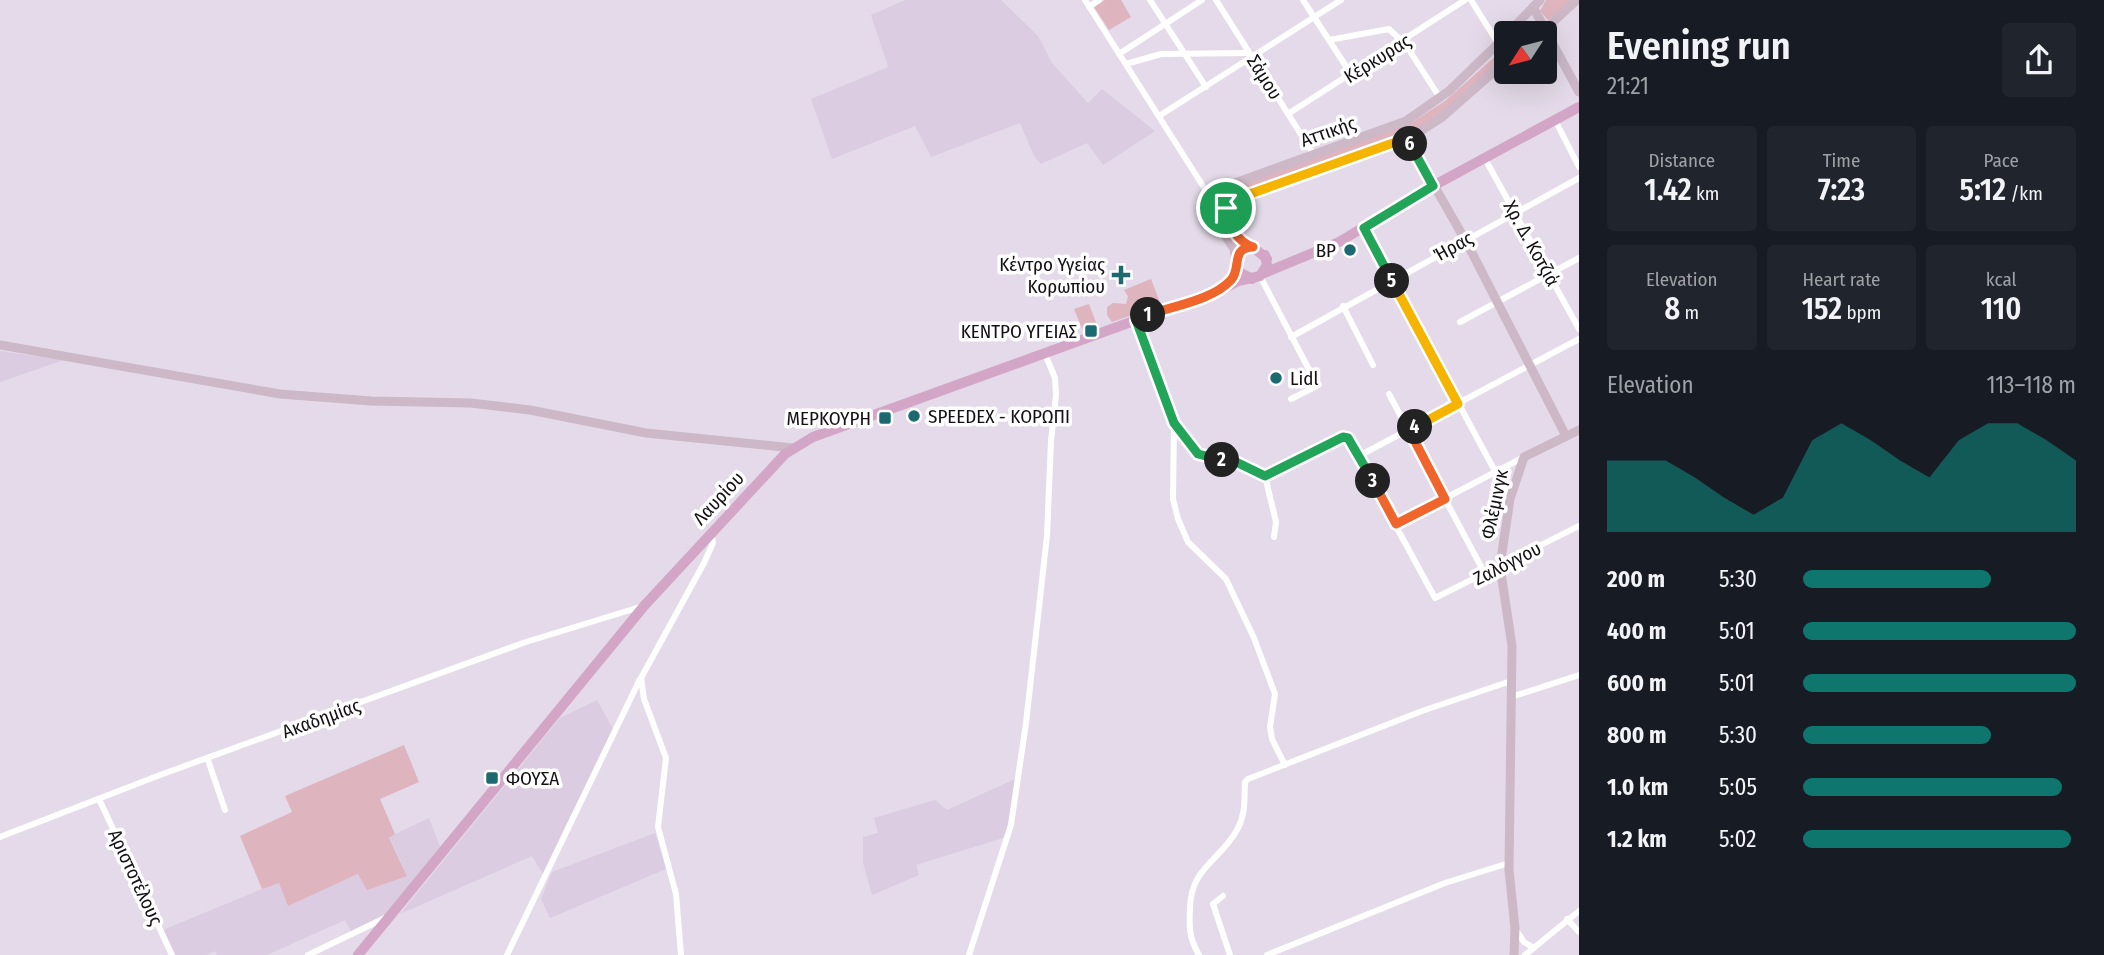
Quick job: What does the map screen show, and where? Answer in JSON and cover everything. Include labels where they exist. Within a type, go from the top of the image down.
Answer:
[{"type":"main road","name":"Λαυρίου","points":[[358,955],[644,606],[776,461],[793,448],[813,437],[901,404],[1284,266],[1364,228],[1433,186],[1579,107]]},
{"type":"main road","points":[[1219,290],[1231,279],[1241,251],[1253,247],[1273,265],[1284,266]]},
{"type":"main road","points":[[1236,265],[1242,276],[1259,276],[1267,265],[1265,255]]},
{"type":"street","points":[[1099,0],[1087,3],[1208,194],[1206,207],[1234,249],[1236,265]]},
{"type":"street","points":[[1150,0],[1206,87]]},
{"type":"street","points":[[1119,54],[1202,0]]},
{"type":"street","name":"Σάμου","points":[[1216,0],[1314,155]]},
{"type":"street","points":[[1303,0],[1351,74]]},
{"type":"street","points":[[1159,116],[1250,55],[1315,19],[1341,0]]},
{"type":"street","name":"Κέρκυρας","points":[[1288,114],[1465,0]]},
{"type":"street","points":[[1471,0],[1494,37]]},
{"type":"street","points":[[1554,21],[1577,0]]},
{"type":"street","points":[[1536,3],[1540,21]]},
{"type":"street","name":"Αττικής","points":[[1519,21],[1536,3]]},
{"type":"street","points":[[1329,40],[1383,28],[1392,30],[1403,41],[1440,98]]},
{"type":"street","name":"Αττικής","points":[[1208,194],[1406,121],[1440,98],[1494,48]]},
{"type":"street","points":[[1558,51],[1574,72],[1579,92]]},
{"type":"street","points":[[1126,64],[1161,54],[1250,55]]},
{"type":"street","name":"Αττικής","points":[[1253,247],[1243,243],[1227,219],[1225,210],[1230,201],[1407,138],[1441,118],[1494,71]]},
{"type":"street","points":[[1555,120],[1579,167]]},
{"type":"street","points":[[1407,138],[1465,239],[1566,436]]},
{"type":"street","name":"Χρ. Δ. Κοτζιά","points":[[1484,158],[1579,329]]},
{"type":"street","name":"Ήρας","points":[[1291,337],[1342,306],[1579,178]]},
{"type":"street","points":[[1364,228],[1510,499]]},
{"type":"street","points":[[1460,322],[1579,258]]},
{"type":"street","points":[[1259,276],[1316,384],[1292,399]]},
{"type":"street","points":[[1342,306],[1373,365]]},
{"type":"street","points":[[1136,320],[1174,423],[1198,454],[1211,460],[1234,461],[1265,476]]},
{"type":"street","points":[[1359,456],[1579,340]]},
{"type":"street","points":[[0,345],[292,395],[489,405],[646,433],[793,448]]},
{"type":"street","points":[[969,955],[1001,863],[1011,825],[1026,723],[1033,647],[1041,599],[1056,396],[1055,378],[1045,354]]},
{"type":"street","points":[[1389,394],[1485,574]]},
{"type":"street","points":[[1174,423],[1173,499],[1178,519],[1188,542],[1226,579],[1254,638],[1275,694],[1270,727],[1272,739],[1285,765]]},
{"type":"street","name":"Φλέμινγκ","points":[[1514,955],[1516,928],[1509,863],[1512,646],[1500,566],[1510,499],[1524,457],[1579,429]]},
{"type":"street","points":[[1265,476],[1343,437],[1348,438],[1396,524],[1524,457]]},
{"type":"street","points":[[1265,476],[1276,522],[1274,537]]},
{"type":"street","name":"Ζαλόγγου","points":[[1396,524],[1435,598],[1579,526]]},
{"type":"street","points":[[507,955],[640,678],[704,563],[713,543],[711,531]]},
{"type":"street","name":"Ακαδημίας","points":[[0,837],[526,642],[644,606]]},
{"type":"street","points":[[1511,697],[1579,675]]},
{"type":"street","points":[[640,678],[643,699],[666,758],[658,827],[676,894],[681,955]]},
{"type":"street","points":[[1199,955],[1188,924],[1192,884],[1235,833],[1246,802],[1245,782],[1422,711],[1511,681]]},
{"type":"street","points":[[208,760],[225,810]]},
{"type":"street","name":"Αριστοτέλους","points":[[99,799],[172,955]]},
{"type":"street","points":[[1267,955],[1445,883],[1509,863]]},
{"type":"street","points":[[1223,896],[1213,904],[1230,955]]},
{"type":"street","points":[[1525,955],[1579,911]]},
{"type":"street","points":[[308,955],[389,917]]},
{"type":"street","points":[[1567,919],[1579,932]]},
{"type":"street","points":[[1516,928],[1524,942],[1534,948]]},
{"type":"shaded area","points":[[905,0],[1001,0],[1038,36],[1052,63],[1088,103],[1102,89],[1155,131],[1103,165],[1087,143],[1041,164],[1034,156],[1020,123],[931,157],[915,126],[832,159],[811,99],[888,67],[871,15]]},
{"type":"shaded area","points":[[1105,0],[1121,0],[1131,17],[1109,30],[1094,7]]},
{"type":"shaded area","points":[[1546,0],[1573,0],[1548,20],[1540,11]]},
{"type":"shaded area","points":[[1494,57],[1494,66],[1449,109],[1407,136],[1220,200],[1217,206],[1240,245],[1238,248],[1212,207],[1211,201],[1218,190],[1414,121],[1445,101]]},
{"type":"shaded area","points":[[1151,279],[1161,305],[1112,322],[1107,315],[1107,307],[1113,303],[1126,304],[1128,296],[1124,290]]},
{"type":"shaded area","points":[[1089,304],[1097,325],[1083,331],[1074,309]]},
{"type":"shaded area","points":[[0,351],[64,360],[0,382]]},
{"type":"shaded area","points":[[597,700],[613,729],[543,874],[532,856],[400,914],[560,718]]},
{"type":"shaded area","points":[[404,745],[419,782],[380,799],[395,834],[389,838],[407,876],[367,890],[358,874],[288,906],[279,883],[262,889],[240,836],[292,812],[285,796]]},
{"type":"shaded area","points":[[1015,779],[1006,837],[916,865],[919,875],[872,895],[863,863],[863,837],[878,833],[874,818],[935,800],[947,810]]},
{"type":"shaded area","points":[[429,818],[441,849],[388,915],[351,932],[345,920],[267,955],[217,955],[215,951],[207,955],[175,955],[163,930],[279,882],[288,905],[359,874],[407,875],[389,837]]},
{"type":"shaded area","points":[[655,833],[666,869],[550,918],[541,899],[552,872]]},
{"type":"place","name":"BP","points":[[1350,250]]},
{"type":"place","name":"Κέντρο Υγείας Κορωπίου","points":[[1121,275]]},
{"type":"place","name":"ΚΕΝΤΡΟ ΥΓΕΙΑΣ","points":[[1091,331]]},
{"type":"place","name":"Lidl","points":[[1276,378]]},
{"type":"place","name":"SPEEDEX - ΚΟΡΩΠΙ","points":[[914,416]]},
{"type":"place","name":"ΜΕΡΚΟΥΡΗ","points":[[885,418]]},
{"type":"place","name":"ΦΟΥΣΑ","points":[[492,778]]},
{"type":"route","points":[[1407,138],[1433,186],[1364,228],[1458,404],[1409,430],[1445,499],[1396,524],[1359,456],[1348,438],[1343,437],[1265,476],[1234,461],[1211,460],[1193,450],[1174,423],[1152,370],[1136,320],[1219,290],[1231,279],[1236,269],[1237,256],[1243,250],[1253,247],[1247,246],[1239,238],[1226,217],[1226,208],[1233,200],[1407,138]]}]
